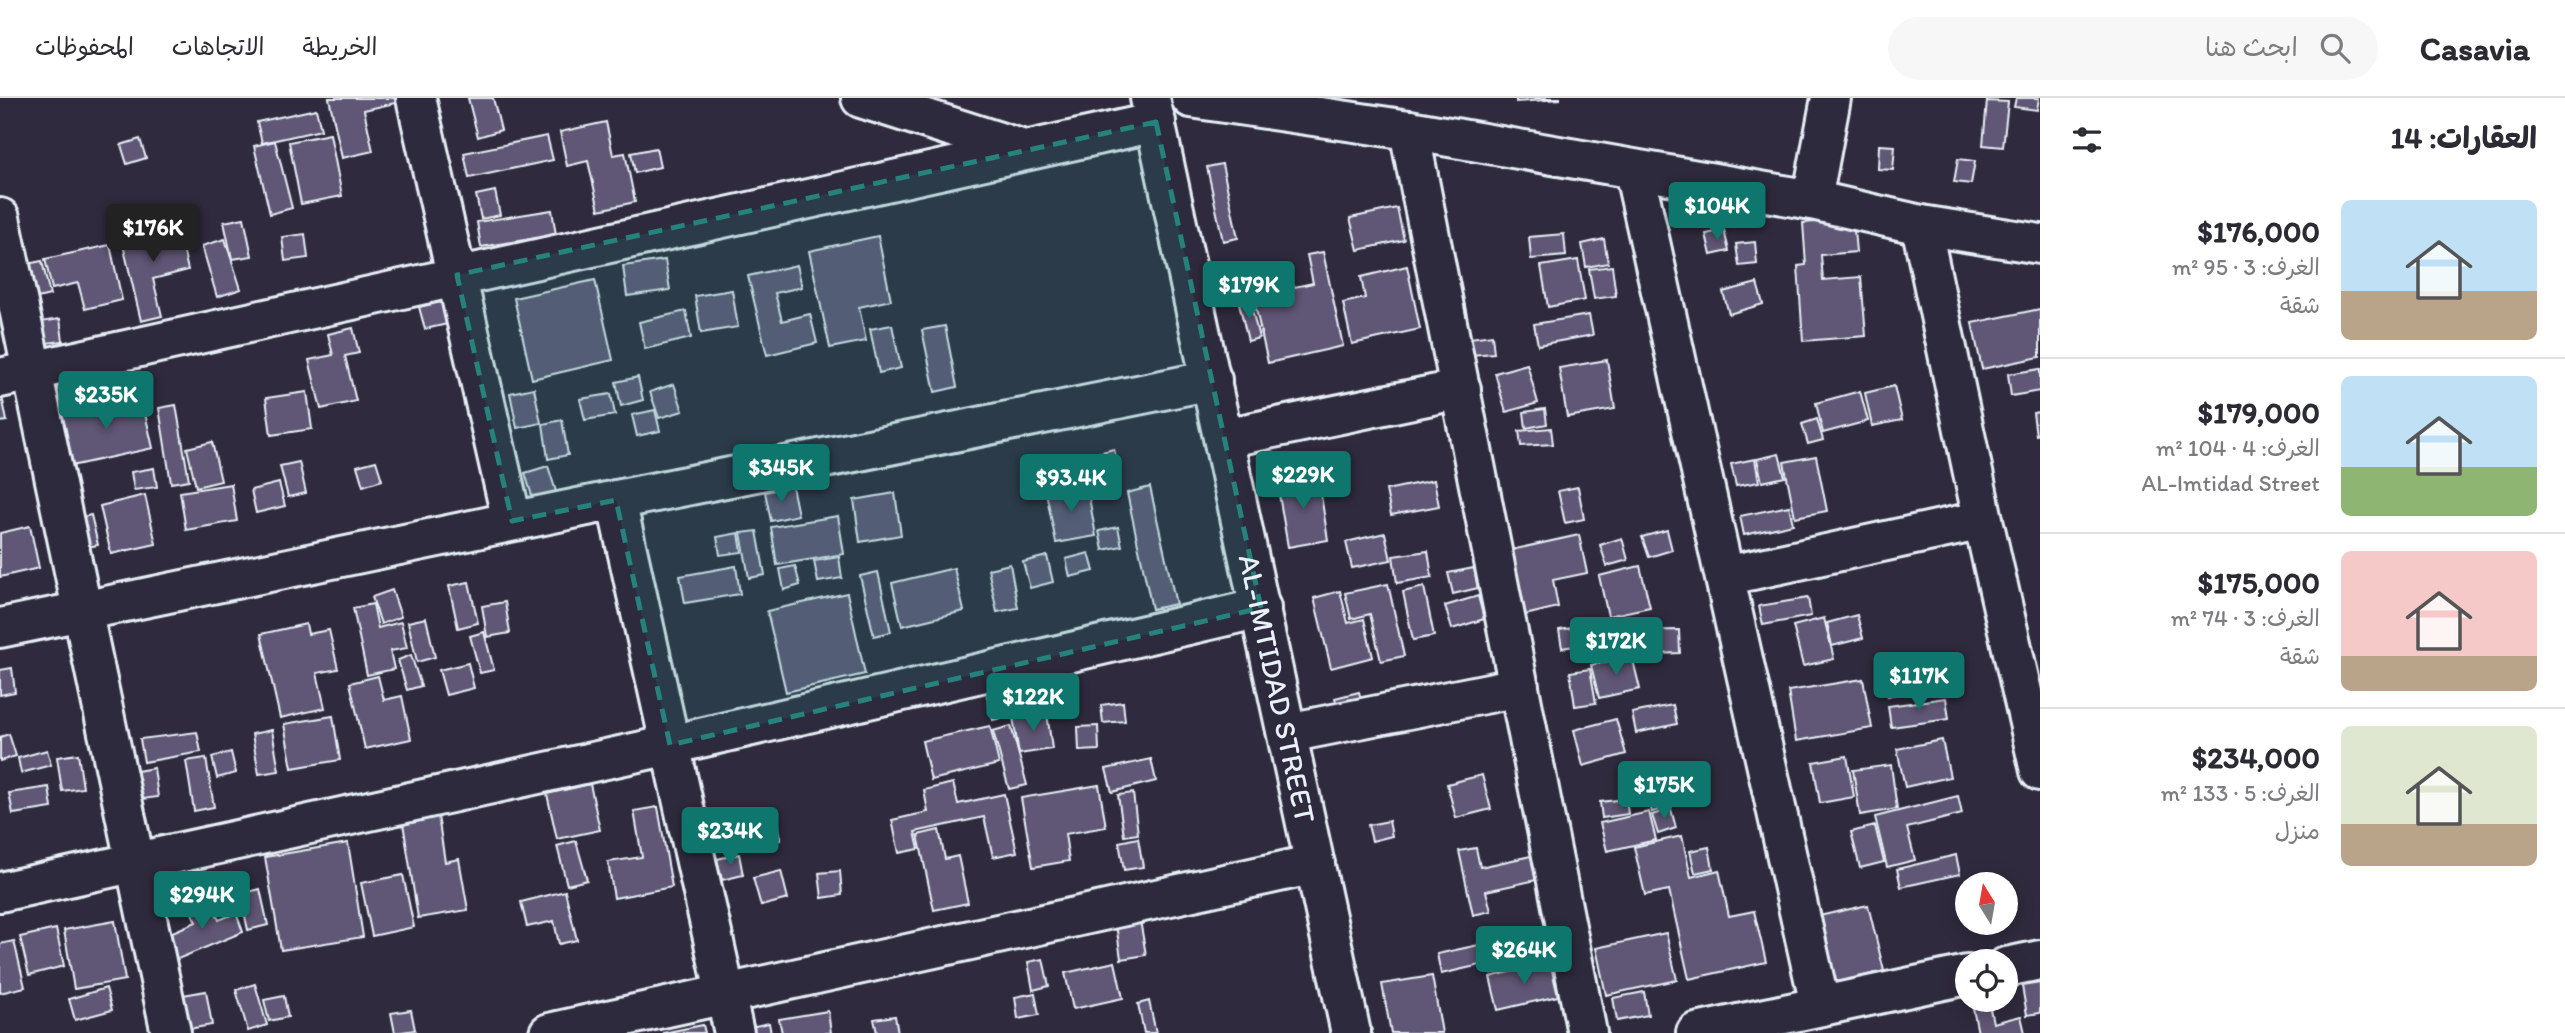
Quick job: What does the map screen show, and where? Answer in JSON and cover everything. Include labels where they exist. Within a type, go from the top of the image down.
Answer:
[{"type":"street","points":[[416,98],[512,522]]},
{"type":"street","points":[[861,98],[1026,151]]},
{"type":"street","points":[[1191,98],[1409,130],[1812,200],[1921,225],[2040,244]]},
{"type":"street","points":[[1812,200],[1831,98]]},
{"type":"street","points":[[16,374],[1026,151],[1153,110]]},
{"type":"street","name":"AL-IMTIDAD STREET","points":[[1153,110],[1351,1033]]},
{"type":"street","points":[[1409,130],[1587,1033]]},
{"type":"street","points":[[1634,170],[1820,1005]]},
{"type":"street","points":[[0,218],[16,374],[83,611],[171,1033]]},
{"type":"street","points":[[1921,225],[1983,520],[2040,771]]},
{"type":"street","points":[[0,628],[1212,380]]},
{"type":"street","points":[[1225,438],[1461,389]]},
{"type":"street","points":[[616,500],[734,1033]]},
{"type":"street","points":[[1725,576],[1983,520]]},
{"type":"street","points":[[0,892],[670,745],[1261,608]]},
{"type":"street","points":[[1288,733],[1519,687]]},
{"type":"street","points":[[549,1033],[1315,864]]},
{"type":"street","points":[[2018,965],[2040,960]]},
{"type":"street","points":[[1696,1033],[1955,977]]},
{"type":"highlighted area","points":[[1156,122],[1261,608],[670,745],[616,500],[512,521],[457,275]]},
{"type":"building","points":[[329,98],[403,98],[404,101],[364,110],[373,151],[342,158]]},
{"type":"building","points":[[468,98],[493,98],[501,130],[478,137]]},
{"type":"building","points":[[1516,98],[1560,98],[1560,99],[1516,102]]},
{"type":"building","points":[[2016,98],[2039,98],[2037,110],[2014,107]]},
{"type":"building","points":[[1987,101],[2008,102],[2003,147],[1983,145]]},
{"type":"building","points":[[316,109],[321,130],[262,143],[257,122]]},
{"type":"building","points":[[606,122],[613,155],[625,153],[635,202],[599,210],[588,161],[567,166],[560,132]]},
{"type":"building","points":[[330,134],[342,196],[301,204],[289,142]]},
{"type":"building","points":[[547,136],[553,160],[469,178],[464,153]]},
{"type":"building","points":[[140,139],[146,158],[127,164],[121,145]]},
{"type":"building","points":[[275,141],[292,208],[270,214],[254,146]]},
{"type":"building","points":[[1879,145],[1895,146],[1893,170],[1878,169]]},
{"type":"building","points":[[656,148],[660,167],[635,173],[631,153]]},
{"type":"building","points":[[1958,159],[1975,161],[1971,184],[1954,182]]},
{"type":"building","points":[[1222,164],[1238,238],[1223,241],[1207,167]]},
{"type":"building","points":[[495,191],[500,215],[481,219],[476,195]]},
{"type":"building","points":[[1397,208],[1404,240],[1358,250],[1350,218]]},
{"type":"building","points":[[552,210],[556,235],[481,247],[477,222]]},
{"type":"building","points":[[244,218],[252,256],[232,259],[224,222]]},
{"type":"building","points":[[1853,219],[1856,252],[1821,255],[1823,280],[1861,277],[1866,336],[1803,341],[1798,266],[1806,265],[1803,223]]},
{"type":"building","points":[[177,223],[188,270],[153,279],[162,316],[141,321],[121,236]]},
{"type":"building","points":[[1724,230],[1729,251],[1711,255],[1706,234]]},
{"type":"building","points":[[305,234],[308,258],[285,261],[282,237]]},
{"type":"building","points":[[1564,234],[1566,256],[1531,259],[1529,237]]},
{"type":"building","points":[[878,236],[891,300],[859,307],[866,341],[830,348],[809,251]]},
{"type":"building","points":[[225,239],[241,289],[217,297],[202,246]]},
{"type":"building","points":[[1604,239],[1608,263],[1586,267],[1582,244]]},
{"type":"building","points":[[1755,242],[1757,264],[1739,266],[1736,244]]},
{"type":"building","points":[[110,245],[122,300],[85,309],[78,283],[52,289],[45,259]]},
{"type":"building","points":[[1323,252],[1343,346],[1268,363],[1253,296],[1313,283],[1307,255]]},
{"type":"building","points":[[665,260],[670,290],[627,296],[623,266]]},
{"type":"building","points":[[1578,260],[1585,300],[1548,307],[1541,266]]},
{"type":"building","points":[[42,261],[50,295],[29,300],[22,265]]},
{"type":"building","points":[[797,265],[802,287],[775,293],[782,321],[810,314],[817,343],[767,355],[748,276]]},
{"type":"building","points":[[1407,266],[1420,329],[1352,344],[1343,303],[1365,298],[1361,277]]},
{"type":"building","points":[[1612,266],[1616,296],[1594,299],[1589,269]]},
{"type":"building","points":[[595,280],[613,360],[532,379],[514,298]]},
{"type":"building","points":[[1757,283],[1763,304],[1729,314],[1723,292]]},
{"type":"building","points":[[732,290],[738,327],[701,333],[695,296]]},
{"type":"building","points":[[446,301],[452,323],[425,329],[419,307]]},
{"type":"building","points":[[1250,301],[1259,338],[1248,341],[1239,303]]},
{"type":"building","points":[[2040,309],[2040,357],[1982,369],[1972,323]]},
{"type":"building","points":[[686,311],[691,338],[645,349],[639,322]]},
{"type":"building","points":[[1589,315],[1593,335],[1538,345],[1534,324]]},
{"type":"building","points":[[60,319],[63,341],[38,344],[34,323]]},
{"type":"building","points":[[892,325],[901,368],[879,373],[870,329]]},
{"type":"building","points":[[945,326],[957,387],[935,392],[922,330]]},
{"type":"building","points":[[353,328],[359,353],[345,356],[356,401],[321,409],[309,360],[333,355],[328,334]]},
{"type":"building","points":[[1492,335],[1494,353],[1471,355],[1469,338]]},
{"type":"building","points":[[1607,360],[1615,409],[1567,417],[1559,368]]},
{"type":"building","points":[[1527,364],[1538,403],[1506,412],[1495,373]]},
{"type":"building","points":[[2040,369],[2040,391],[2011,396],[2008,374]]},
{"type":"building","points":[[638,377],[643,400],[621,406],[616,382]]},
{"type":"building","points":[[674,384],[683,411],[659,418],[650,392]]},
{"type":"building","points":[[1894,386],[1902,420],[1872,426],[1865,393]]},
{"type":"building","points":[[534,388],[541,423],[517,428],[510,393]]},
{"type":"building","points":[[1860,391],[1868,421],[1823,433],[1816,403]]},
{"type":"building","points":[[307,392],[312,429],[271,435],[266,398]]},
{"type":"building","points":[[611,394],[615,415],[585,420],[580,399]]},
{"type":"building","points":[[141,396],[153,448],[71,466],[60,414]]},
{"type":"building","points":[[3,401],[7,421],[0,422],[0,402]]},
{"type":"building","points":[[176,405],[189,480],[171,483],[159,408]]},
{"type":"building","points":[[1545,409],[1547,424],[1526,428],[1524,412]]},
{"type":"building","points":[[655,410],[660,431],[637,436],[632,415]]},
{"type":"building","points":[[2040,412],[2040,434],[2036,435],[2033,413]]},
{"type":"building","points":[[1817,419],[1823,440],[1808,444],[1802,424]]},
{"type":"building","points":[[562,420],[568,455],[548,459],[543,424]]},
{"type":"building","points":[[1551,428],[1553,444],[1521,446],[1519,431]]},
{"type":"building","points":[[212,442],[221,481],[196,487],[187,448]]},
{"type":"building","points":[[1114,449],[1119,470],[1062,484],[1057,463]]},
{"type":"building","points":[[1779,454],[1785,477],[1762,482],[1757,459]]},
{"type":"building","points":[[1816,456],[1827,511],[1795,517],[1784,462]]},
{"type":"building","points":[[1755,459],[1759,482],[1736,486],[1731,464]]},
{"type":"building","points":[[376,461],[382,480],[363,486],[357,466]]},
{"type":"building","points":[[299,462],[306,493],[288,497],[280,466]]},
{"type":"building","points":[[548,466],[559,501],[536,509],[525,473]]},
{"type":"building","points":[[154,468],[157,487],[134,490],[131,472]]},
{"type":"building","points":[[1318,476],[1328,540],[1288,547],[1277,483]]},
{"type":"building","points":[[1434,480],[1439,506],[1391,515],[1386,490]]},
{"type":"building","points":[[279,483],[285,506],[256,513],[251,490]]},
{"type":"building","points":[[231,484],[237,521],[186,530],[180,492]]},
{"type":"building","points":[[792,486],[798,515],[771,521],[765,492]]},
{"type":"building","points":[[1087,486],[1096,536],[1056,543],[1046,492]]},
{"type":"building","points":[[1150,487],[1176,604],[1152,609],[1127,493]]},
{"type":"building","points":[[1578,487],[1584,519],[1565,523],[1558,491]]},
{"type":"building","points":[[895,493],[901,535],[860,542],[854,500]]},
{"type":"building","points":[[145,495],[156,544],[111,554],[100,506]]},
{"type":"building","points":[[1789,506],[1793,524],[1744,535],[1740,516]]},
{"type":"building","points":[[91,515],[98,545],[82,548],[75,519]]},
{"type":"building","points":[[838,516],[844,554],[777,565],[771,527]]},
{"type":"building","points":[[30,526],[39,568],[0,577],[0,533]]},
{"type":"building","points":[[1118,527],[1122,546],[1103,550],[1099,531]]},
{"type":"building","points":[[1667,530],[1672,550],[1649,557],[1642,537]]},
{"type":"building","points":[[757,531],[765,575],[749,578],[741,533]]},
{"type":"building","points":[[739,533],[742,552],[720,555],[717,537]]},
{"type":"building","points":[[1385,533],[1391,560],[1352,568],[1346,542]]},
{"type":"building","points":[[1579,535],[1587,573],[1553,580],[1558,607],[1525,615],[1511,550]]},
{"type":"building","points":[[1622,538],[1628,560],[1607,566],[1600,545]]},
{"type":"building","points":[[1428,551],[1432,577],[1397,583],[1393,556]]},
{"type":"building","points":[[1089,553],[1094,571],[1070,577],[1066,559]]},
{"type":"building","points":[[1047,556],[1053,582],[1030,588],[1023,562]]},
{"type":"building","points":[[839,557],[842,578],[818,582],[814,561]]},
{"type":"building","points":[[1010,564],[1018,608],[997,612],[988,569]]},
{"type":"building","points":[[736,566],[740,594],[685,603],[680,576]]},
{"type":"building","points":[[795,566],[800,585],[784,590],[780,569]]},
{"type":"building","points":[[1640,566],[1650,607],[1608,616],[1599,576]]},
{"type":"building","points":[[954,568],[964,611],[902,626],[892,583]]},
{"type":"building","points":[[1474,568],[1478,588],[1453,594],[1448,573]]},
{"type":"building","points":[[878,572],[891,632],[874,636],[860,576]]},
{"type":"building","points":[[469,582],[478,623],[458,628],[449,586]]},
{"type":"building","points":[[1388,584],[1404,656],[1381,661],[1370,614],[1351,619],[1345,593]]},
{"type":"building","points":[[1424,587],[1434,636],[1413,640],[1403,592]]},
{"type":"building","points":[[392,590],[401,617],[381,624],[372,597]]},
{"type":"building","points":[[1340,591],[1348,623],[1364,619],[1373,657],[1331,668],[1314,598]]},
{"type":"building","points":[[847,593],[865,674],[786,692],[767,611]]},
{"type":"building","points":[[1478,596],[1484,619],[1452,629],[1445,606]]},
{"type":"building","points":[[1808,598],[1811,616],[1763,625],[1759,606]]},
{"type":"building","points":[[505,602],[510,633],[487,637],[482,606]]},
{"type":"building","points":[[373,604],[378,628],[401,622],[407,648],[390,651],[394,669],[367,675],[353,608]]},
{"type":"building","points":[[1857,615],[1863,638],[1832,646],[1827,623]]},
{"type":"building","points":[[426,618],[435,657],[417,662],[408,622]]},
{"type":"building","points":[[1824,618],[1834,659],[1803,666],[1793,626]]},
{"type":"building","points":[[1607,622],[1610,640],[1562,648],[1559,630]]},
{"type":"building","points":[[306,624],[308,634],[329,630],[338,669],[317,673],[325,708],[280,718],[261,634]]},
{"type":"building","points":[[1679,630],[1680,653],[1629,655],[1629,631]]},
{"type":"building","points":[[484,632],[494,670],[480,673],[470,636]]},
{"type":"building","points":[[411,655],[421,686],[407,690],[398,660]]},
{"type":"building","points":[[1632,656],[1640,689],[1599,698],[1591,665]]},
{"type":"building","points":[[468,663],[474,688],[446,695],[439,670]]},
{"type":"building","points":[[1910,665],[1916,689],[1888,696],[1882,671]]},
{"type":"building","points":[[12,668],[15,692],[0,695],[0,670]]},
{"type":"building","points":[[1590,669],[1596,703],[1575,706],[1570,672]]},
{"type":"building","points":[[378,676],[384,700],[402,696],[411,739],[365,749],[350,683]]},
{"type":"building","points":[[1863,679],[1872,728],[1796,741],[1788,691]]},
{"type":"building","points":[[1026,687],[1032,710],[993,720],[987,696]]},
{"type":"building","points":[[1359,692],[1370,733],[1345,739],[1335,698]]},
{"type":"building","points":[[1946,698],[1949,719],[1891,727],[1888,706]]},
{"type":"building","points":[[1123,702],[1125,721],[1103,723],[1101,705]]},
{"type":"building","points":[[1673,705],[1677,724],[1636,733],[1632,713]]},
{"type":"building","points":[[1047,713],[1052,749],[1019,754],[1013,717]]},
{"type":"building","points":[[333,716],[340,760],[292,768],[284,724]]},
{"type":"building","points":[[1616,719],[1626,754],[1583,766],[1574,730]]},
{"type":"building","points":[[990,726],[999,764],[931,780],[922,741]]},
{"type":"building","points":[[1011,726],[1027,785],[1009,789],[993,731]]},
{"type":"building","points":[[1098,726],[1099,750],[1079,751],[1078,727]]},
{"type":"building","points":[[272,730],[279,771],[259,774],[252,734]]},
{"type":"building","points":[[197,732],[201,752],[144,762],[140,739]]},
{"type":"building","points":[[9,734],[16,756],[0,761],[0,737]]},
{"type":"building","points":[[1942,740],[1950,777],[1905,787],[1897,749]]},
{"type":"building","points":[[47,750],[51,765],[21,773],[18,758]]},
{"type":"building","points":[[231,752],[236,773],[217,778],[212,757]]},
{"type":"building","points":[[78,754],[83,788],[62,791],[57,757]]},
{"type":"building","points":[[1847,756],[1854,797],[1820,803],[1813,762]]},
{"type":"building","points":[[206,758],[214,807],[194,811],[186,761]]},
{"type":"building","points":[[1151,759],[1156,781],[1112,792],[1106,769]]},
{"type":"building","points":[[1891,765],[1897,809],[1860,815],[1853,770]]},
{"type":"building","points":[[154,768],[158,797],[136,800],[131,772]]},
{"type":"building","points":[[1482,775],[1491,809],[1456,818],[1447,784]]},
{"type":"building","points":[[953,783],[958,804],[1004,794],[1017,852],[993,857],[984,817],[915,832],[919,849],[899,853],[892,820],[928,812],[924,790]]},
{"type":"building","points":[[590,784],[600,830],[557,839],[547,794]]},
{"type":"building","points":[[1099,785],[1106,827],[1065,834],[1069,861],[1033,867],[1021,798]]},
{"type":"building","points":[[1662,785],[1668,807],[1652,812],[1645,789]]},
{"type":"building","points":[[49,787],[52,808],[13,814],[9,793]]},
{"type":"building","points":[[1133,793],[1138,834],[1124,836],[1118,795]]},
{"type":"building","points":[[1958,796],[1962,814],[1907,828],[1915,860],[1887,867],[1875,817]]},
{"type":"building","points":[[1626,799],[1628,814],[1602,818],[1600,802]]},
{"type":"building","points":[[658,807],[672,887],[614,898],[608,862],[642,857],[634,811]]},
{"type":"building","points":[[1671,809],[1676,828],[1658,834],[1652,815]]},
{"type":"building","points":[[776,811],[781,840],[762,843],[758,814]]},
{"type":"building","points":[[1649,812],[1656,840],[1607,851],[1600,823]]},
{"type":"building","points":[[438,816],[445,862],[459,859],[468,910],[418,918],[403,823]]},
{"type":"building","points":[[1389,821],[1392,836],[1372,841],[1368,825]]},
{"type":"building","points":[[1875,826],[1884,862],[1860,868],[1851,832]]},
{"type":"building","points":[[939,830],[945,859],[958,856],[968,903],[934,910],[918,835]]},
{"type":"building","points":[[1682,836],[1691,877],[1719,870],[1729,916],[1754,911],[1766,962],[1689,979],[1669,890],[1645,895],[1634,847]]},
{"type":"building","points":[[1138,838],[1143,867],[1124,870],[1119,842]]},
{"type":"building","points":[[576,841],[587,880],[567,885],[557,846]]},
{"type":"building","points":[[348,843],[363,937],[281,950],[265,857]]},
{"type":"building","points":[[1709,847],[1713,869],[1695,873],[1690,851]]},
{"type":"building","points":[[1476,848],[1480,867],[1531,856],[1536,880],[1486,891],[1491,911],[1473,915],[1459,851]]},
{"type":"building","points":[[739,854],[743,875],[722,880],[717,859]]},
{"type":"building","points":[[1956,855],[1960,872],[1901,887],[1897,869]]},
{"type":"building","points":[[781,871],[788,899],[761,906],[753,878]]},
{"type":"building","points":[[840,871],[842,895],[822,898],[819,873]]},
{"type":"building","points":[[403,875],[414,927],[372,936],[361,883]]},
{"type":"building","points":[[260,889],[268,925],[248,930],[240,894]]},
{"type":"building","points":[[565,891],[577,940],[559,944],[554,921],[527,927],[521,902]]},
{"type":"building","points":[[209,897],[219,920],[236,913],[243,932],[173,961],[163,936],[196,922],[189,905]]},
{"type":"building","points":[[1868,905],[1884,971],[1835,983],[1819,916]]},
{"type":"building","points":[[1140,920],[1146,955],[1121,959],[1116,924]]},
{"type":"building","points":[[115,921],[125,980],[74,989],[64,930]]},
{"type":"building","points":[[56,929],[64,966],[29,975],[20,937]]},
{"type":"building","points":[[1547,929],[1549,945],[1528,949],[1526,932]]},
{"type":"building","points":[[1666,933],[1677,980],[1606,995],[1596,948]]},
{"type":"building","points":[[1511,938],[1515,957],[1441,974],[1437,954]]},
{"type":"building","points":[[14,941],[25,987],[0,993],[0,944]]},
{"type":"building","points":[[1043,959],[1049,986],[1033,990],[1028,962]]},
{"type":"building","points":[[1115,962],[1123,998],[1073,1009],[1065,973]]},
{"type":"building","points":[[1550,962],[1558,996],[1498,1010],[1490,977]]},
{"type":"building","points":[[1432,976],[1442,1033],[1391,1033],[1382,984]]},
{"type":"building","points":[[2040,983],[2040,1013],[2027,1015],[2022,986]]},
{"type":"building","points":[[255,984],[267,1025],[248,1031],[236,990]]},
{"type":"building","points":[[106,988],[112,1010],[75,1020],[69,999]]},
{"type":"building","points":[[206,991],[212,1025],[188,1029],[183,995]]},
{"type":"building","points":[[1644,992],[1648,1015],[1617,1021],[1613,998]]},
{"type":"building","points":[[1035,993],[1039,1015],[1018,1019],[1015,997]]},
{"type":"building","points":[[284,996],[288,1017],[269,1021],[264,1000]]},
{"type":"building","points":[[1149,1001],[1156,1033],[1144,1033],[1138,1004]]},
{"type":"building","points":[[411,1010],[415,1030],[395,1033],[391,1013]]},
{"type":"building","points":[[828,1011],[831,1033],[782,1033],[779,1019]]},
{"type":"building","points":[[1974,1012],[1991,1012],[1993,1023],[2021,1016],[2025,1033],[1978,1033]]},
{"type":"building","points":[[895,1016],[898,1033],[877,1033],[874,1019]]},
{"type":"building","points":[[769,1023],[771,1033],[747,1033],[746,1028]]},
{"type":"building","points":[[703,1025],[705,1033],[663,1033]]}]
